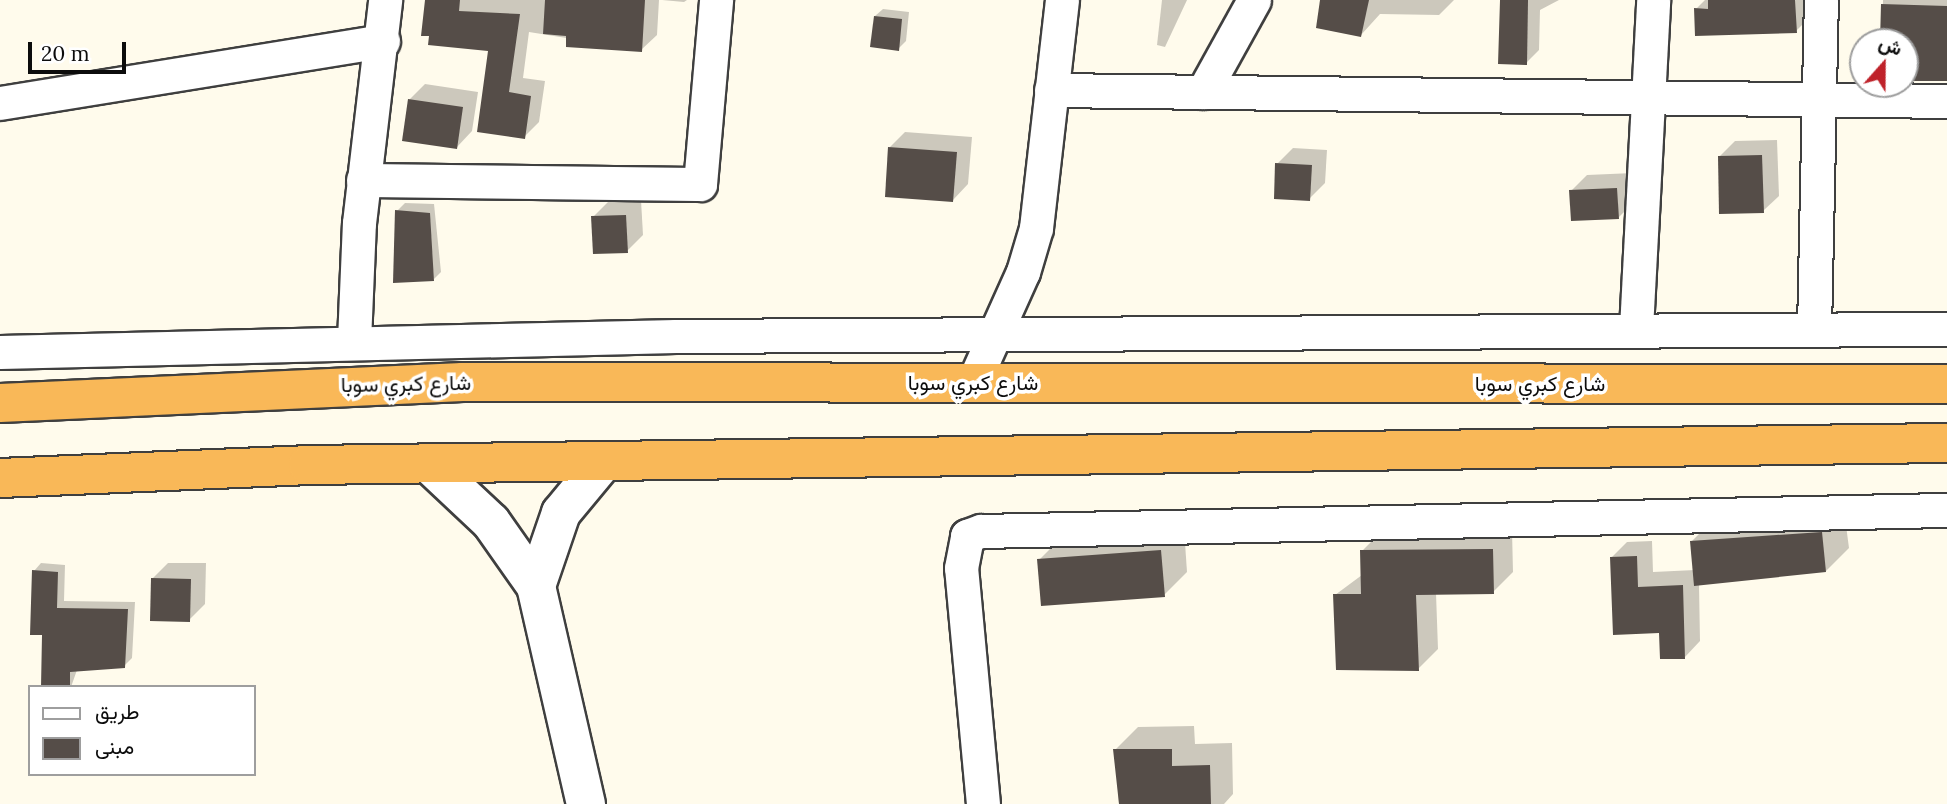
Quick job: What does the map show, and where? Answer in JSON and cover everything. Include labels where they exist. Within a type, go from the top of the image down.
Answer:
[{"type":"highway","name":"شارع كبري سوبا","points":[[0,403],[364,384],[1947,384]]},
{"type":"highway","points":[[0,478],[428,463],[1947,443]]},
{"type":"street","points":[[354,341],[363,180],[383,41],[385,0]]},
{"type":"street","points":[[363,180],[700,184],[716,0]]},
{"type":"street","points":[[973,383],[996,335],[1036,228],[1062,0]]},
{"type":"street","points":[[1203,92],[1254,0]]},
{"type":"street","points":[[1636,329],[1650,99],[1653,0]]},
{"type":"street","points":[[1814,330],[1816,100],[1821,0]]},
{"type":"street","points":[[0,103],[383,41]]},
{"type":"street","points":[[1051,90],[1947,101]]},
{"type":"street","points":[[0,352],[354,341],[1636,329],[1947,329]]},
{"type":"street","points":[[536,586],[561,513],[604,461]]},
{"type":"street","points":[[428,463],[503,536],[536,586],[586,804]]},
{"type":"street","points":[[983,804],[961,568],[967,536],[981,531],[1947,510]]},
{"type":"building","points":[[425,0],[460,0],[459,11],[520,14],[509,92],[531,96],[525,139],[477,132],[488,51],[428,45],[429,36],[421,36]]},
{"type":"building","points":[[545,0],[645,0],[642,52],[566,47],[566,36],[543,34]]},
{"type":"building","points":[[1320,0],[1369,0],[1361,37],[1316,28]]},
{"type":"building","points":[[1500,0],[1528,0],[1527,65],[1498,64]]},
{"type":"building","points":[[1708,0],[1795,0],[1797,33],[1695,36],[1694,8],[1708,9]]},
{"type":"building","points":[[1881,4],[1947,6],[1947,81],[1919,81],[1919,28],[1880,28]]},
{"type":"building","points":[[874,16],[902,19],[899,51],[870,47]]},
{"type":"building","points":[[408,99],[463,107],[457,149],[402,141]]},
{"type":"building","points":[[888,147],[957,152],[953,202],[885,197]]},
{"type":"building","points":[[1762,155],[1764,213],[1719,214],[1718,156]]},
{"type":"building","points":[[1275,163],[1312,165],[1310,201],[1274,199]]},
{"type":"building","points":[[1617,188],[1619,219],[1571,221],[1569,190]]},
{"type":"building","points":[[395,210],[430,213],[434,281],[393,283]]},
{"type":"building","points":[[626,215],[628,253],[593,254],[591,216]]},
{"type":"building","points":[[1822,532],[1826,572],[1694,586],[1690,541]]},
{"type":"building","points":[[1493,549],[1494,594],[1416,595],[1419,671],[1336,670],[1333,594],[1361,594],[1360,550]]},
{"type":"building","points":[[1161,550],[1165,597],[1041,606],[1037,559]]},
{"type":"building","points":[[1637,556],[1638,587],[1683,585],[1685,659],[1660,659],[1659,633],[1613,635],[1610,557]]},
{"type":"building","points":[[32,570],[58,572],[57,608],[128,609],[125,668],[70,672],[70,685],[41,685],[42,635],[30,635]]},
{"type":"building","points":[[151,578],[191,579],[190,622],[150,621]]},
{"type":"building","points":[[1113,749],[1172,749],[1172,766],[1210,765],[1211,804],[1119,804]]}]
